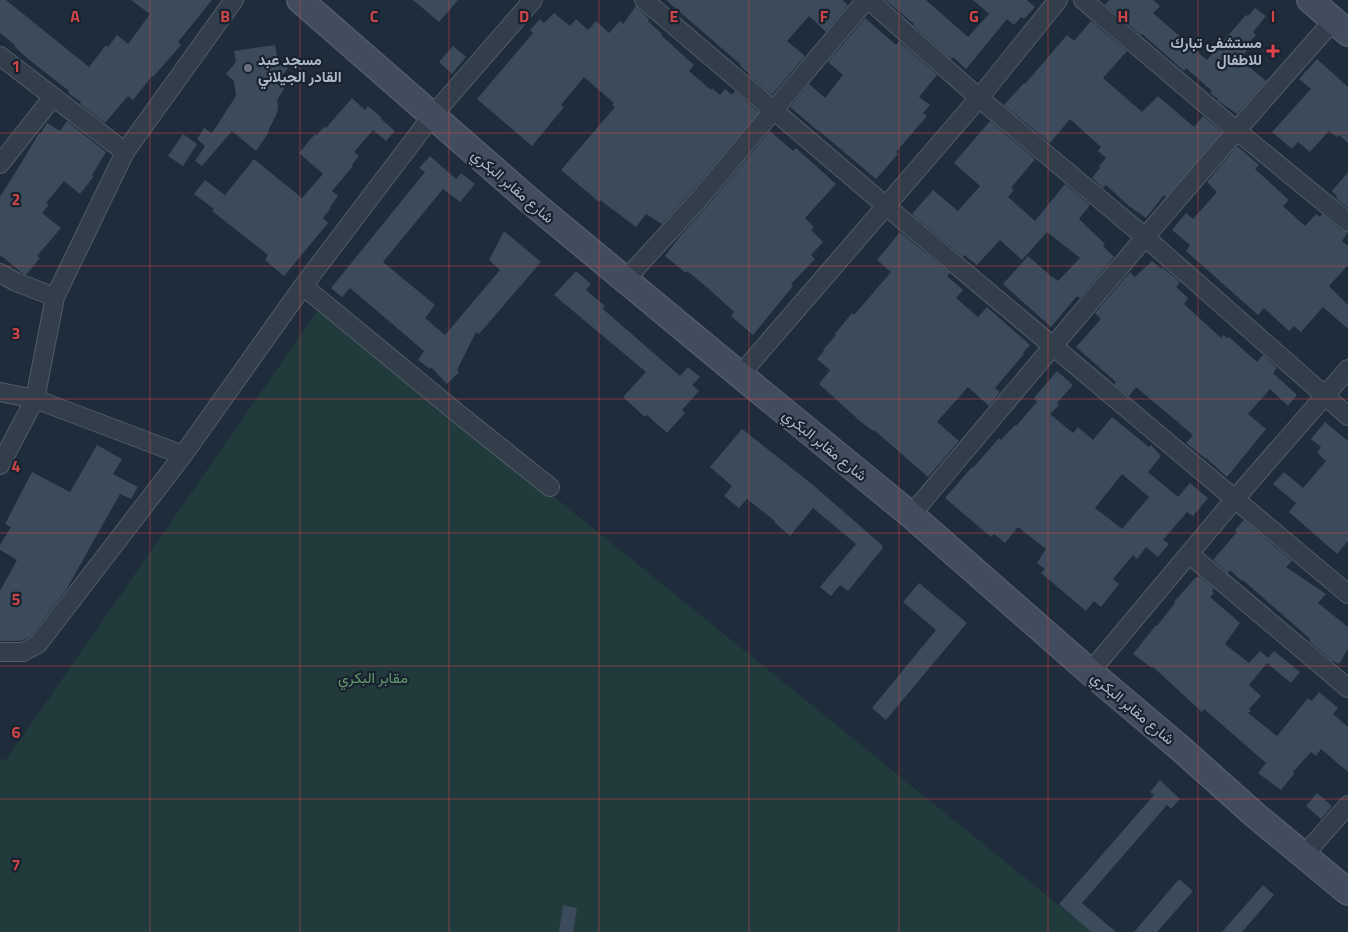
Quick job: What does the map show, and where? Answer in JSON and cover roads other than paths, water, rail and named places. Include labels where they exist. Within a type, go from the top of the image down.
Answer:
[{"type":"street","points":[[0,465],[34,399],[55,297],[125,152],[234,0]]},
{"type":"street","points":[[0,652],[23,652],[38,644],[184,456],[303,286],[432,116],[533,0]]},
{"type":"street","points":[[644,0],[1234,500],[1348,594]]},
{"type":"street","points":[[625,280],[700,198],[867,0],[1145,237],[1348,416]]},
{"type":"street","points":[[740,376],[980,98],[1058,0]]},
{"type":"street","points":[[1083,0],[1237,131],[1348,222]]},
{"type":"street","points":[[911,515],[1145,237],[1285,75],[1341,27],[1310,0]]},
{"type":"street","name":"شارع مقابر البكري","points":[[303,1],[529,200],[740,376],[911,515],[1255,815],[1348,892]]},
{"type":"street","points":[[0,56],[125,152]]},
{"type":"street","points":[[0,164],[53,97]]},
{"type":"street","points":[[0,273],[16,282],[55,297]]},
{"type":"street","points":[[303,286],[550,487]]},
{"type":"street","points":[[1090,672],[1234,500],[1348,369]]},
{"type":"street","points":[[0,392],[34,399],[184,456]]},
{"type":"street","points":[[1189,554],[1348,688]]},
{"type":"street","points":[[1304,855],[1348,805]]},
{"type":"place","name":"مستشفى تبارك للاطفال","points":[[1273,51]]},
{"type":"place","name":"مسجد عبد القادر الجيلاني","points":[[248,68]]},
{"type":"park label","name":"مقابر البكري","points":[[373,677]]}]
